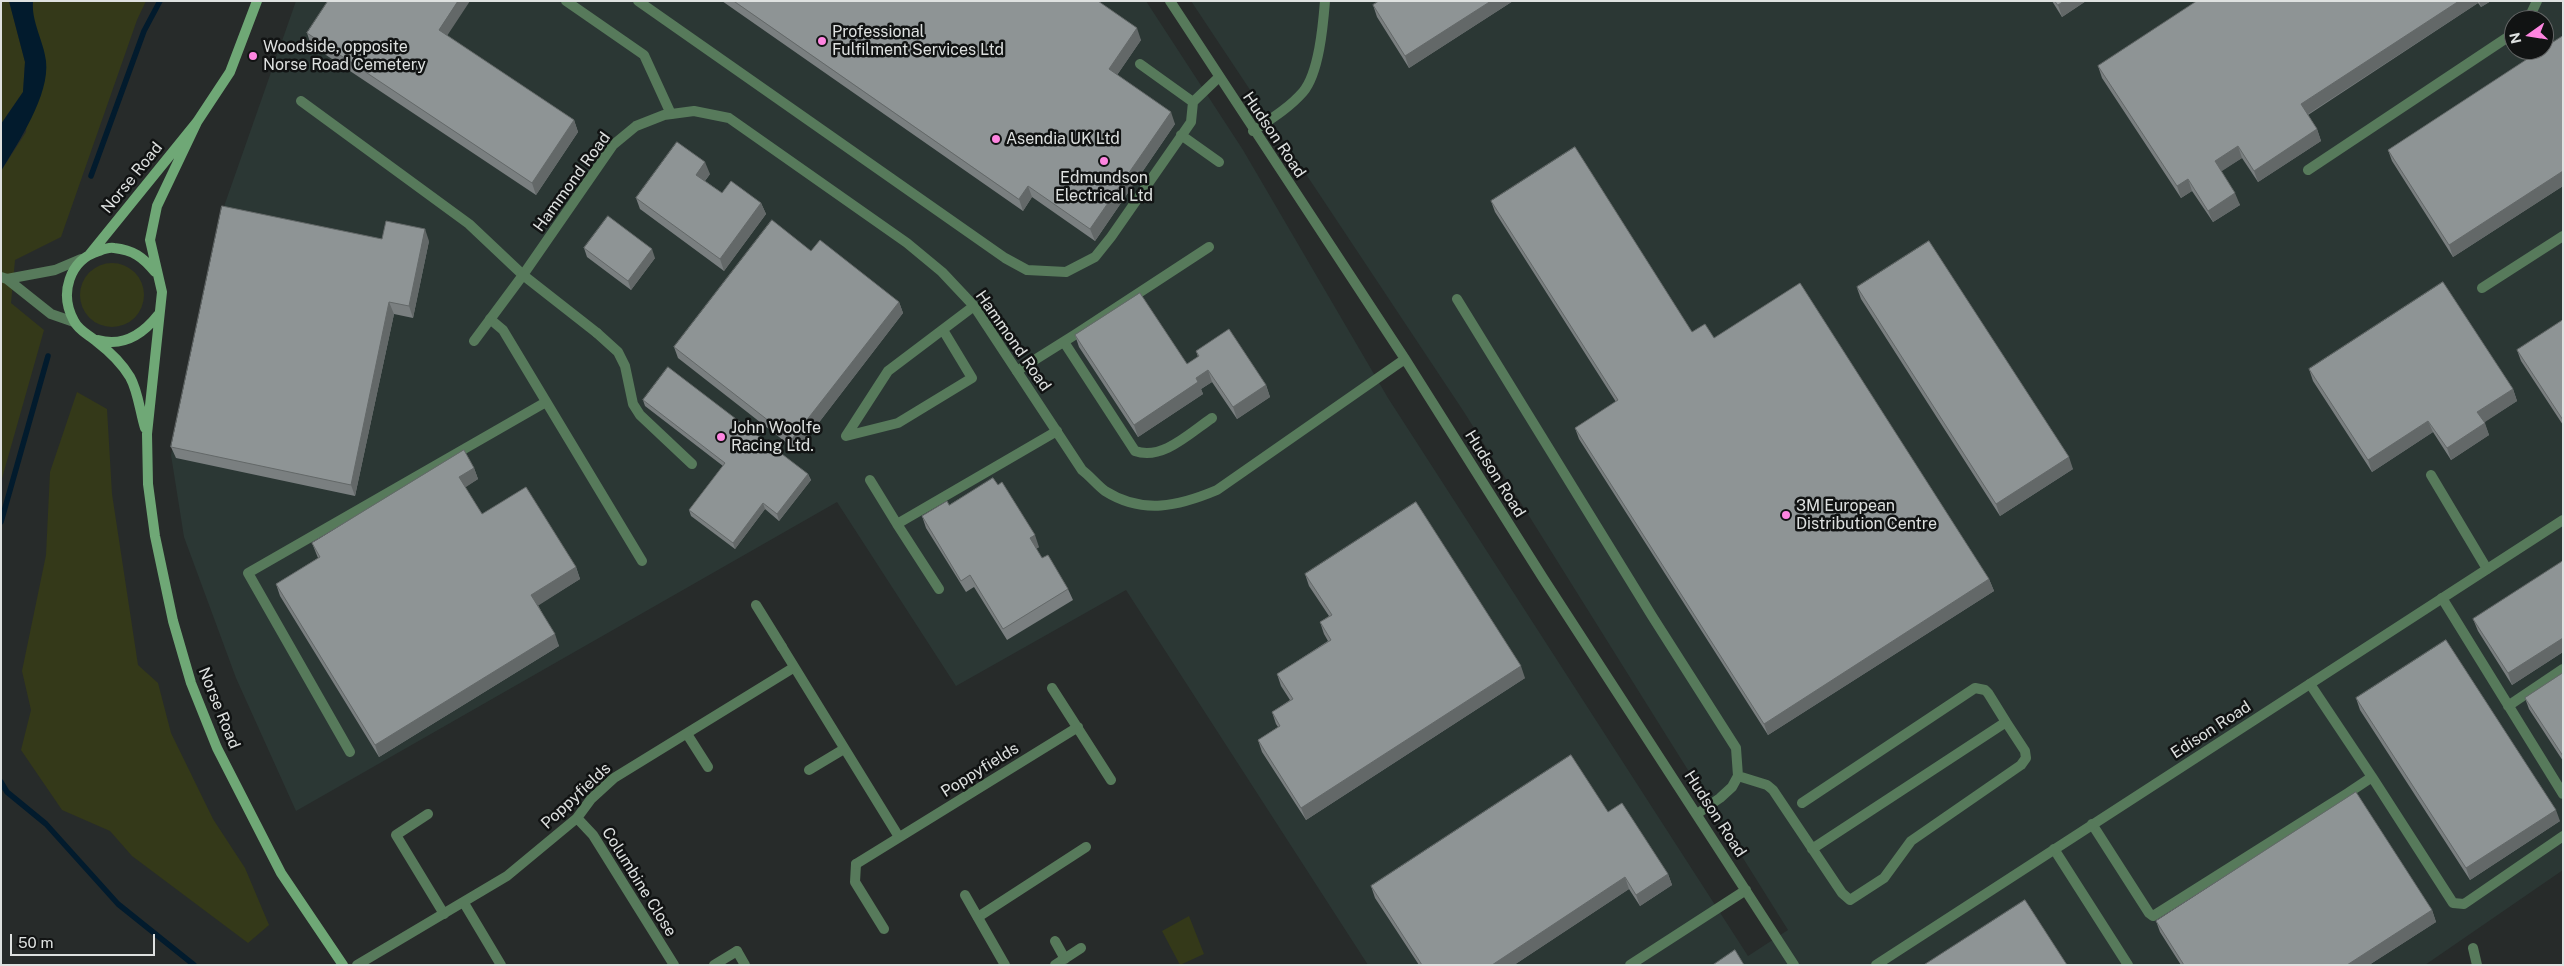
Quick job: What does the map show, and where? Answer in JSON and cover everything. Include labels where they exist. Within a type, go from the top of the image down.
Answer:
[{"type":"street","name":"Norse Road","points":[[147,434],[130,378],[114,356],[95,340],[83,333],[74,322],[67,306],[67,286],[75,267],[197,122],[230,72],[257,1]]},
{"type":"street","points":[[566,1],[644,55],[671,114]]},
{"type":"street","points":[[638,1],[1005,258],[1028,270],[1066,272],[1095,257],[1111,238],[1191,122],[1194,102],[1218,78]]},
{"type":"street","name":"Hudson Road","points":[[1170,1],[1218,78],[1405,359],[1548,586],[1794,965]]},
{"type":"street","points":[[1253,131],[1280,113],[1304,91],[1317,58],[1325,1]]},
{"type":"street","points":[[2308,170],[2504,41]]},
{"type":"street","points":[[1140,64],[1194,102]]},
{"type":"street","points":[[301,101],[469,224],[523,275],[597,333],[618,352],[625,366],[633,404],[640,415],[692,464]]},
{"type":"street","name":"Hammond Road","points":[[474,341],[523,275],[613,145],[636,126],[671,114],[694,111],[729,118],[907,243],[942,272],[974,306],[1082,470],[1105,491],[1135,503],[1158,507],[1188,502],[1217,490],[1405,359]]},
{"type":"street","name":"Norse Road","points":[[197,122],[157,206],[150,240],[156,274],[162,292],[158,314],[147,434],[148,484],[155,536],[173,621],[191,683],[217,748],[281,873],[342,965]]},
{"type":"street","points":[[1181,135],[1219,162]]},
{"type":"street","points":[[2482,288],[2563,236]]},
{"type":"street","points":[[1016,371],[1064,342],[1209,246]]},
{"type":"street","points":[[4,278],[56,270],[110,247],[129,250],[144,258],[156,274]]},
{"type":"street","points":[[4,278],[52,314],[74,322]]},
{"type":"street","points":[[1457,299],[1652,616],[1736,748],[1738,776],[1732,787],[1697,814]]},
{"type":"street","points":[[943,330],[972,378],[898,423],[846,436],[888,372],[974,306]]},
{"type":"street","points":[[95,340],[107,343],[131,339],[147,329],[158,314]]},
{"type":"street","points":[[490,319],[503,330],[642,561]]},
{"type":"street","points":[[1064,342],[1135,451],[1152,455],[1164,450],[1212,418]]},
{"type":"street","points":[[350,752],[248,573],[546,402]]},
{"type":"street","points":[[897,524],[1057,431]]},
{"type":"street","points":[[2431,475],[2487,569]]},
{"type":"street","points":[[870,480],[939,589]]},
{"type":"street","name":"Edison Road","points":[[1876,965],[2563,520]]},
{"type":"street","points":[[2442,598],[2563,794]]},
{"type":"street","points":[[756,605],[898,838]]},
{"type":"street","name":"Poppyfields","points":[[356,965],[507,876],[577,818],[591,799],[614,778],[793,668]]},
{"type":"street","points":[[2508,706],[2563,669]]},
{"type":"street","points":[[2310,684],[2454,904],[2464,904],[2563,836]]},
{"type":"street","points":[[1052,688],[1111,780]]},
{"type":"street","points":[[1738,776],[1767,785],[1773,790],[1844,897],[1850,900],[1861,895],[1884,878],[1911,841],[2021,765],[2026,754],[1988,693],[1985,690],[1975,688],[1802,803]]},
{"type":"street","points":[[1812,849],[2006,722]]},
{"type":"street","name":"Poppyfields","points":[[884,929],[855,882],[856,864],[1078,727]]},
{"type":"street","points":[[687,734],[708,767]]},
{"type":"street","points":[[809,770],[844,749]]},
{"type":"street","points":[[2092,824],[2149,913],[2153,916],[2372,777]]},
{"type":"street","points":[[428,814],[396,835],[444,914]]},
{"type":"street","name":"Columbine Close","points":[[577,818],[593,835],[674,965]]},
{"type":"street","points":[[978,917],[1086,847]]},
{"type":"street","points":[[2054,849],[2128,965]]},
{"type":"street","points":[[1630,965],[1746,890]]},
{"type":"street","points":[[965,895],[1006,965]]},
{"type":"street","points":[[464,903],[501,965]]},
{"type":"street","points":[[1055,941],[1065,959]]},
{"type":"street","points":[[1055,965],[1081,948]]},
{"type":"street","points":[[2473,948],[2477,965]]},
{"type":"street","points":[[714,965],[737,951],[745,965]]},
{"type":"shaded area","points":[[296,1],[1146,1],[1243,150],[1388,398],[1748,956],[1788,930],[1464,412],[1191,1],[2563,1],[2563,870],[2425,965],[1368,965],[1126,590],[956,686],[837,502],[296,811],[236,678],[184,537],[171,455],[221,215]]},
{"type":"green space","points":[[1,1],[9,1],[25,62],[23,92],[1,124]]},
{"type":"green space","points":[[33,1],[146,1],[137,20],[61,237],[15,260],[11,303],[44,330],[1,482],[1,171],[26,132]]},
{"type":"green space","points":[[112,263],[124,265],[135,272],[142,283],[144,295],[142,307],[135,318],[124,325],[112,327],[100,325],[89,318],[82,307],[80,295],[82,283],[89,272],[100,265]]},
{"type":"green space","points":[[77,392],[107,409],[112,494],[138,665],[158,683],[171,733],[213,819],[245,868],[269,925],[248,943],[132,856],[110,831],[62,810],[21,750],[31,710],[22,671],[46,555],[50,472]]},
{"type":"green space","points":[[1189,916],[1204,954],[1180,965],[1162,931]]},
{"type":"water","points":[[9,1],[33,1],[34,16],[45,54],[46,74],[38,103],[16,147],[1,171],[1,124],[23,92],[25,62]]},
{"type":"building","points":[[328,1],[458,1],[439,30],[574,120],[532,183],[307,33]]},
{"type":"building","name":"Asendia UK Ltd","points":[[734,1],[1098,1],[1137,28],[1109,69],[1171,112],[1090,229],[1028,186],[1019,199]]},
{"type":"building","points":[[1379,1],[1491,1],[1405,56],[1373,5]]},
{"type":"building","points":[[2055,1],[2064,1],[2058,5]]},
{"type":"building","points":[[2197,1],[2459,1],[2301,104],[2317,129],[2254,171],[2238,146],[2215,161],[2235,193],[2208,211],[2188,179],[2177,186],[2098,66]]},
{"type":"building","points":[[2563,36],[2563,171],[2449,245],[2388,150],[2526,60],[2554,60],[2554,42]]},
{"type":"building","points":[[677,142],[705,162],[696,175],[722,193],[731,181],[761,203],[720,259],[636,198]]},
{"type":"building","name":"3M European Distribution Centre","points":[[1575,147],[1692,332],[1705,324],[1714,338],[1800,283],[1989,579],[1764,724],[1575,428],[1618,400],[1491,201]]},
{"type":"building","points":[[222,206],[382,239],[386,221],[425,229],[409,306],[389,302],[351,485],[171,447]]},
{"type":"building","points":[[608,216],[652,249],[628,281],[584,248]]},
{"type":"building","points":[[772,220],[811,251],[820,240],[899,302],[792,439],[674,347]]},
{"type":"building","points":[[1929,241],[2069,457],[1996,504],[1857,287]]},
{"type":"building","points":[[2443,282],[2513,389],[2477,412],[2485,423],[2447,448],[2428,421],[2368,460],[2309,369]]},
{"type":"building","points":[[1140,293],[1187,364],[1199,356],[1196,351],[1229,329],[1266,385],[1233,407],[1208,370],[1196,378],[1198,382],[1134,425],[1075,335]]},
{"type":"building","points":[[2563,320],[2563,420],[2517,350]]},
{"type":"building","name":"John Woolfe Racing Ltd.","points":[[668,367],[808,474],[777,514],[763,503],[733,543],[689,510],[725,463],[643,400]]},
{"type":"building","points":[[464,450],[474,468],[459,477],[482,514],[526,487],[576,567],[531,595],[555,634],[375,745],[276,584],[320,557],[312,543]]},
{"type":"building","points":[[993,478],[998,485],[1002,482],[1035,535],[1030,538],[1042,558],[1048,555],[1068,589],[1003,629],[970,575],[961,581],[922,516],[947,501],[949,505]]},
{"type":"building","points":[[1416,502],[1521,666],[1301,808],[1258,740],[1280,726],[1272,712],[1293,699],[1277,674],[1331,640],[1320,622],[1332,615],[1305,574]]},
{"type":"building","points":[[2563,561],[2563,638],[2508,673],[2473,619]]},
{"type":"building","points":[[2446,640],[2556,810],[2466,868],[2356,698]]},
{"type":"building","points":[[2563,673],[2563,756],[2525,698]]},
{"type":"building","points":[[1571,755],[1608,812],[1622,803],[1668,874],[1636,895],[1625,877],[1492,965],[1422,965],[1371,886]]},
{"type":"building","points":[[2356,792],[2432,910],[2347,965],[2184,965],[2156,921]]},
{"type":"building","points":[[2025,900],[2067,965],[1924,965]]},
{"type":"building","points":[[1735,950],[1744,965],[1713,965]]},
{"type":"waterway","points":[[91,176],[144,31],[160,1]]},
{"type":"waterway","points":[[1,522],[48,356]]},
{"type":"waterway","points":[[1,782],[7,792],[46,824],[118,904],[194,965]]},
{"type":"place","name":"Professional Fulfilment Services Ltd","points":[[822,41]]},
{"type":"place","name":"Woodside, opposite Norse Road Cemetery","points":[[253,56]]},
{"type":"place","name":"Asendia UK Ltd","points":[[996,139]]},
{"type":"place","name":"Edmundson Electrical Ltd","points":[[1104,161]]},
{"type":"place","name":"John Woolfe Racing Ltd.","points":[[721,437]]},
{"type":"place","name":"3M European Distribution Centre","points":[[1786,515]]}]
